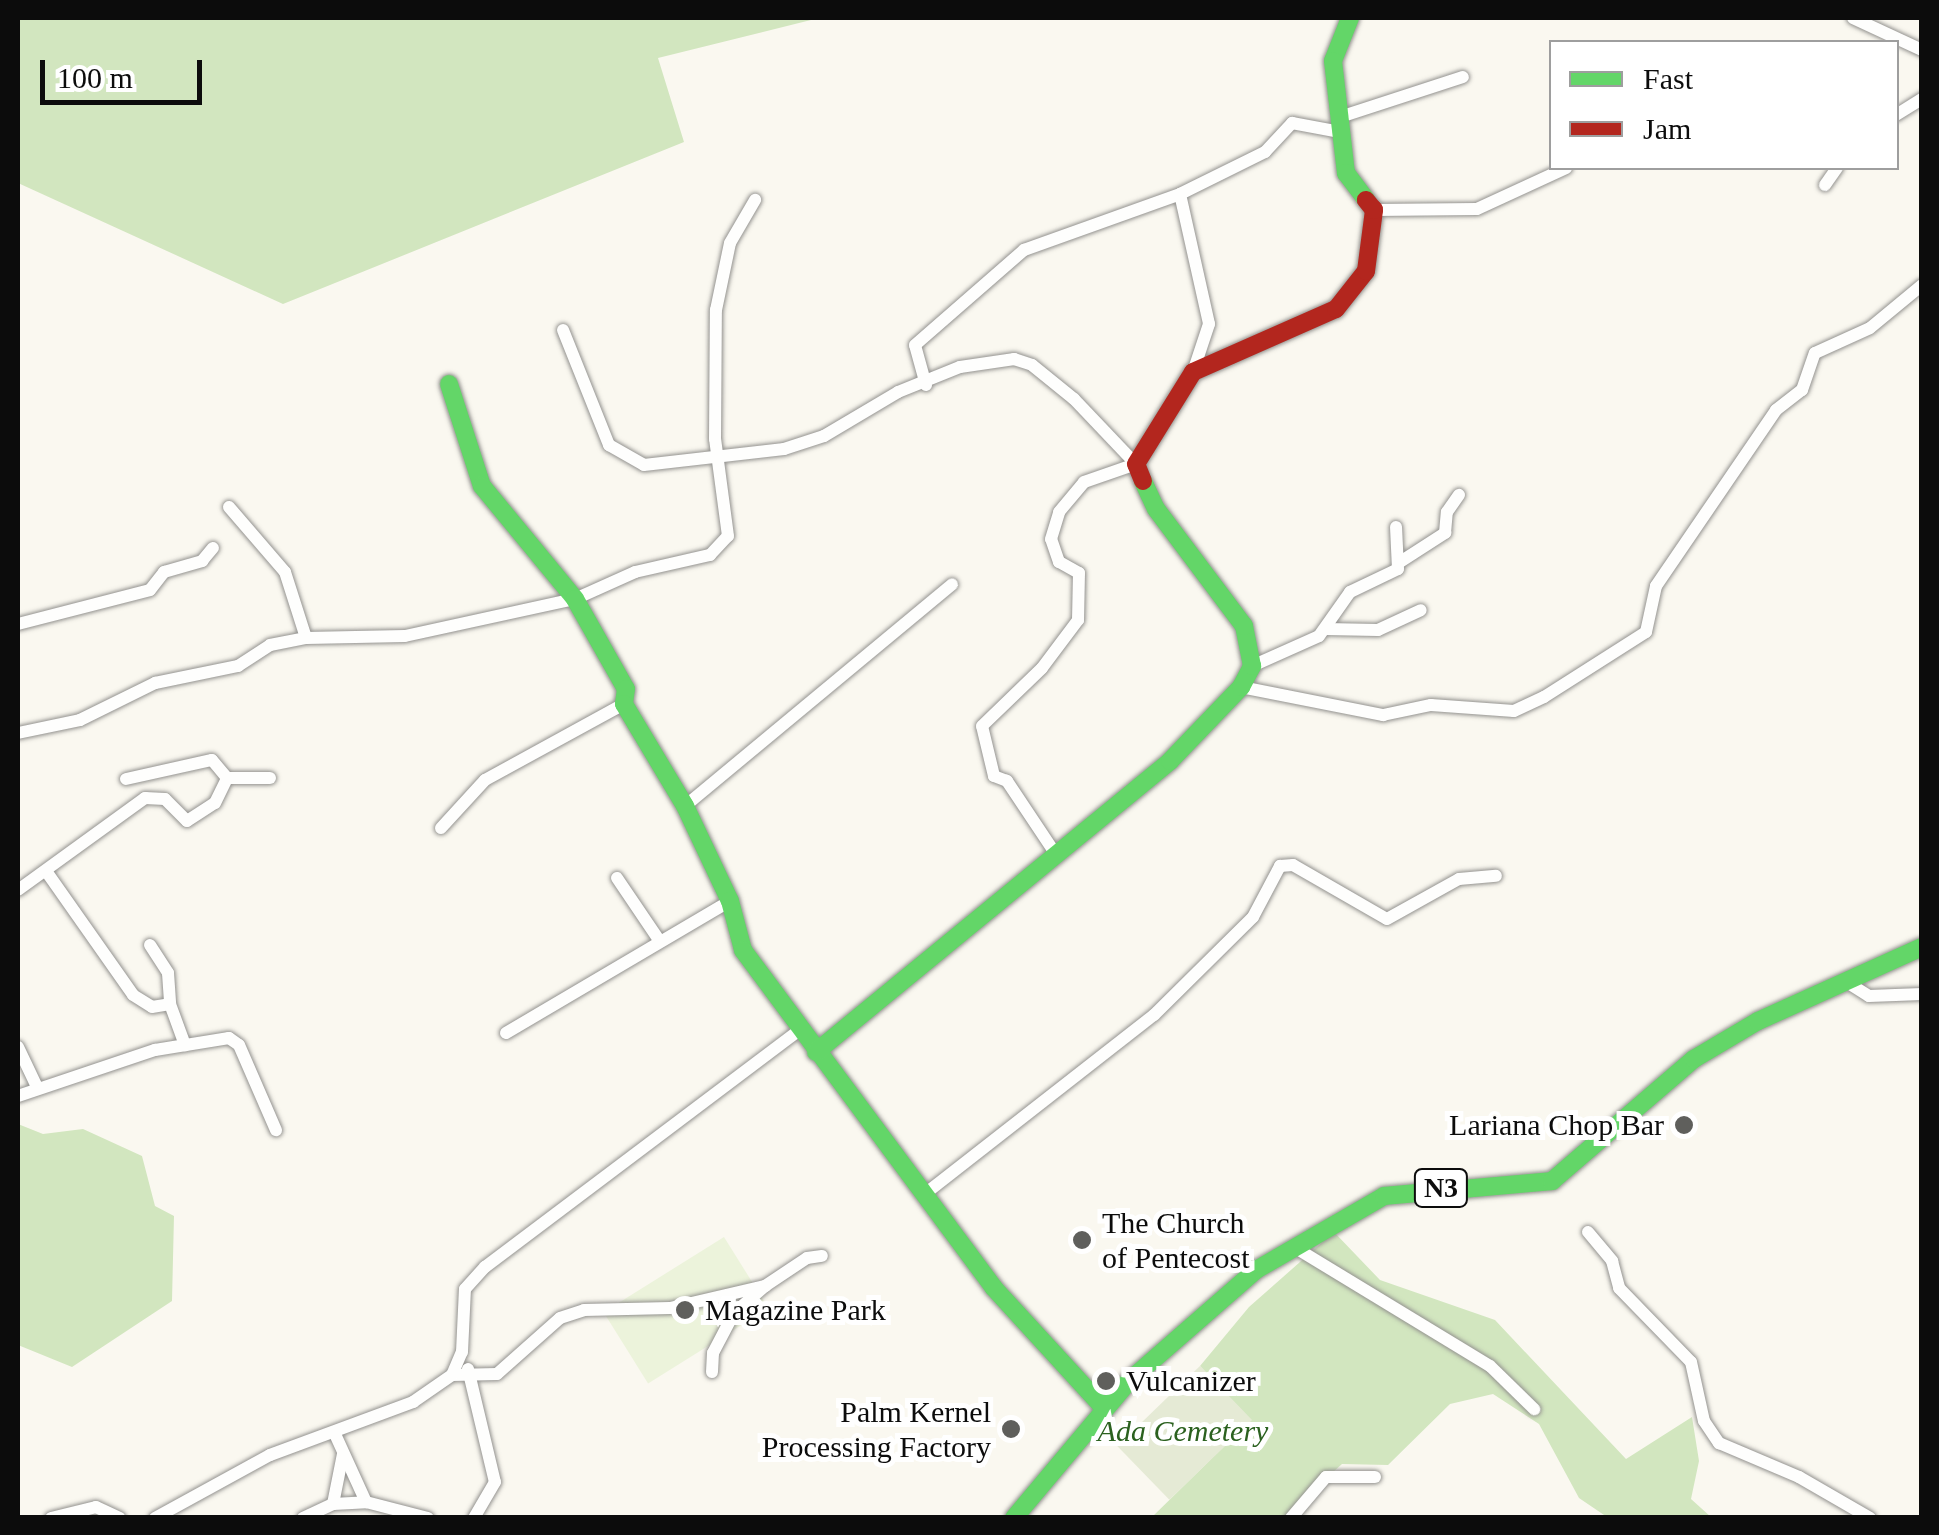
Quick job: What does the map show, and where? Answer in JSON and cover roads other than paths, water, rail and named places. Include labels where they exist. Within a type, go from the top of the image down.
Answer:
[{"type":"street","points":[[1193,372],[1348,301],[1366,271],[1374,210],[1346,173],[1332,60],[1350,18]]},
{"type":"street","points":[[1853,18],[1922,50]]},
{"type":"street","points":[[926,384],[915,345],[1024,250],[1180,194],[1265,152],[1292,124],[1341,124],[1464,77]]},
{"type":"street","points":[[1899,113],[1922,99]]},
{"type":"street","points":[[1374,210],[1476,209],[1562,170]]},
{"type":"street","points":[[1825,185],[1836,170]]},
{"type":"street","points":[[1055,854],[1007,780],[994,776],[982,726],[1042,668],[1078,620],[1079,573],[1059,562],[1051,540],[1059,512],[1084,482],[1136,464],[1193,372],[1209,324],[1180,194]]},
{"type":"street","points":[[18,733],[80,720],[142,688],[238,666],[270,645],[306,638],[406,636],[574,599],[614,579],[710,555],[728,536],[722,460],[715,438],[716,310],[730,243],[755,200]]},
{"type":"street","points":[[1242,687],[1256,685],[1310,704],[1383,716],[1431,705],[1514,711],[1544,697],[1646,632],[1656,586],[1776,410],[1802,390],[1815,353],[1870,328],[1922,285]]},
{"type":"street","points":[[563,330],[608,445],[627,461],[722,460],[824,436],[898,392],[926,384],[960,367],[1026,362],[1074,398],[1136,464],[1156,510],[1244,626],[1252,666],[1242,687],[1170,761],[816,1052]]},
{"type":"street","points":[[449,384],[482,486],[574,599],[626,689],[624,704],[685,806],[730,901],[742,950],[798,1032],[926,1193],[993,1287],[1103,1407]]},
{"type":"street","points":[[1326,629],[1350,592],[1391,574],[1400,562],[1444,533],[1447,512],[1459,495]]},
{"type":"street","points":[[229,507],[285,572],[306,638]]},
{"type":"street","points":[[1396,526],[1400,562]]},
{"type":"street","points":[[18,624],[150,590],[164,572],[202,561],[213,548]]},
{"type":"street","points":[[685,806],[952,584]]},
{"type":"street","points":[[1252,666],[1326,629],[1378,630],[1421,610]]},
{"type":"street","points":[[441,828],[485,780],[624,704]]},
{"type":"street","points":[[126,779],[212,760],[227,778]]},
{"type":"street","points":[[227,778],[270,778]]},
{"type":"street","points":[[18,890],[145,798],[165,799],[187,821],[215,804],[227,778]]},
{"type":"street","points":[[926,1193],[1154,1014],[1254,916],[1280,866],[1293,865],[1387,919],[1459,879],[1496,876]]},
{"type":"street","points":[[46,871],[132,995],[152,1007],[170,1004]]},
{"type":"street","points":[[617,878],[658,940]]},
{"type":"street","points":[[506,1033],[730,901]]},
{"type":"street","points":[[150,945],[168,973],[170,1004],[185,1046]]},
{"type":"street","name":"N3","points":[[1014,1518],[1103,1407],[1256,1270],[1299,1250],[1336,1220],[1384,1196],[1552,1181],[1694,1059],[1843,980],[1922,948]]},
{"type":"street","points":[[1843,980],[1868,996],[1922,994]]},
{"type":"street","points":[[474,1518],[495,1482],[462,1352],[464,1289],[485,1267],[798,1032]]},
{"type":"street","points":[[18,1096],[37,1087],[185,1046],[235,1040],[276,1130]]},
{"type":"street","points":[[18,1047],[37,1087]]},
{"type":"street","points":[[1588,1232],[1612,1261],[1619,1288],[1691,1362],[1704,1420],[1719,1443],[1799,1477],[1870,1518]]},
{"type":"street","points":[[1299,1250],[1490,1366],[1534,1408]]},
{"type":"street","points":[[712,1372],[712,1353],[734,1312],[807,1258],[822,1256]]},
{"type":"street","points":[[156,1518],[270,1456],[414,1402],[452,1375],[497,1374],[560,1318],[584,1310],[670,1308],[766,1286]]},
{"type":"street","points":[[452,1375],[462,1352]]},
{"type":"street","points":[[335,1434],[366,1502]]},
{"type":"street","points":[[333,1504],[343,1454]]},
{"type":"street","points":[[1291,1518],[1326,1477],[1375,1477]]},
{"type":"street","points":[[302,1518],[333,1504],[366,1502],[428,1518]]},
{"type":"street","points":[[52,1518],[96,1507],[120,1518]]},
{"type":"place","name":"Lariana Chop Bar","points":[[1684,1125]]},
{"type":"place","name":"The Church of Pentecost","points":[[1082,1240]]},
{"type":"place","name":"Magazine Park","points":[[685,1310]]},
{"type":"place","name":"Vulcanizer","points":[[1106,1381]]},
{"type":"place","name":"Palm Kernel Processing Factory","points":[[1011,1429]]},
{"type":"park label","name":"Ada Cemetery","points":[[1183,1431]]}]
